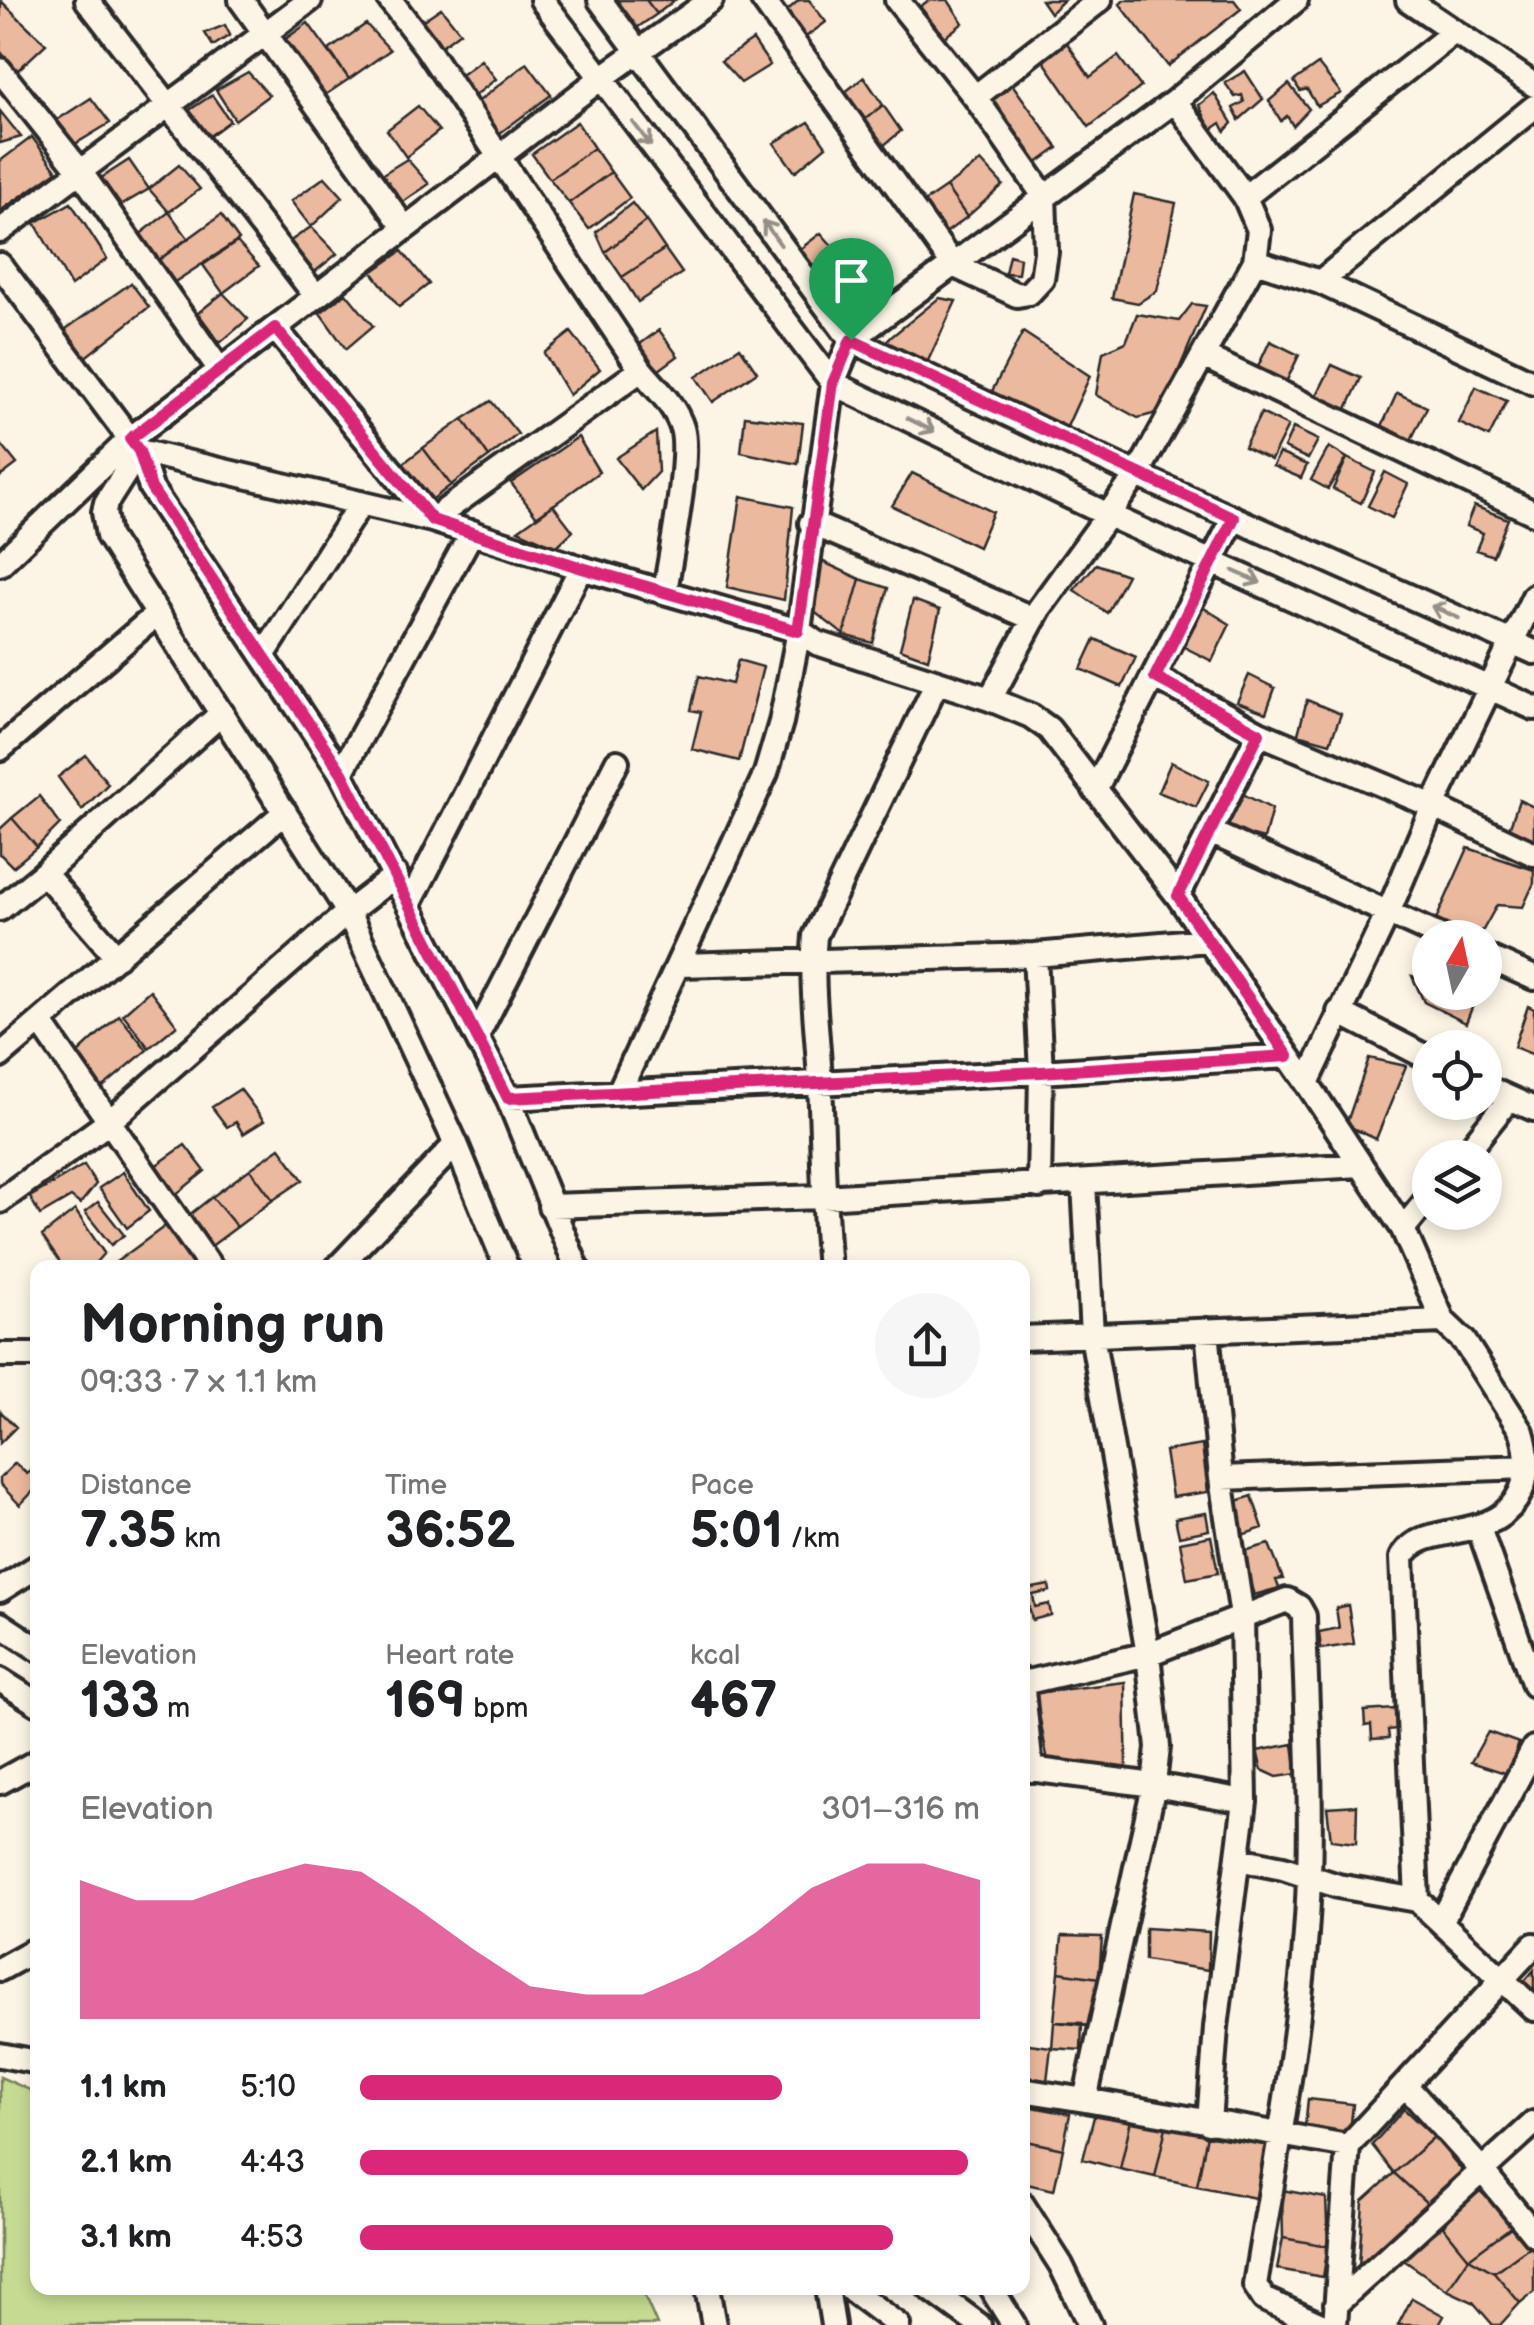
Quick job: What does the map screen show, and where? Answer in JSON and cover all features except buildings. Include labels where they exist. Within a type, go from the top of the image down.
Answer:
[{"type":"street","points":[[87,0],[316,296]]},
{"type":"street","points":[[242,0],[404,227]]},
{"type":"street","points":[[0,232],[310,0]]},
{"type":"street","points":[[390,0],[426,47],[642,370],[675,411],[684,432],[683,459],[665,592]]},
{"type":"street","points":[[542,0],[833,383],[1106,514],[1534,708]]},
{"type":"street","points":[[600,0],[851,340],[1137,476],[1523,647]]},
{"type":"street","points":[[0,564],[220,370],[600,79],[710,0]]},
{"type":"street","points":[[763,0],[953,265],[1018,295],[1030,292],[1042,279],[1046,252],[1044,196],[975,98],[899,1]]},
{"type":"street","points":[[975,98],[1100,0]]},
{"type":"street","points":[[620,1092],[766,773],[798,631],[833,383],[851,340],[1175,101],[1296,0]]},
{"type":"street","points":[[1408,0],[1534,86]]},
{"type":"street","points":[[1245,197],[1454,32]]},
{"type":"street","points":[[0,70],[80,171],[220,370]]},
{"type":"street","points":[[990,699],[1034,619],[1137,476],[1255,261],[1259,230],[1245,197],[1175,101]]},
{"type":"street","points":[[1320,282],[1534,108]]},
{"type":"street","points":[[1255,261],[1320,282],[1534,383]]},
{"type":"street","points":[[0,265],[134,445],[151,488],[342,773],[508,1098],[574,1260]]},
{"type":"street","points":[[275,328],[432,520]]},
{"type":"street","points":[[1202,356],[1534,513]]},
{"type":"street","points":[[432,520],[642,370]]},
{"type":"street","points":[[134,445],[432,520],[798,631],[817,643],[990,699],[1031,716],[1049,730],[1178,896],[1361,1164],[1403,1229],[1443,1320],[1464,1341],[1522,1432],[1527,1448],[1522,1490],[1502,1517],[1479,1528],[1418,1540],[1406,1548],[1402,1558],[1417,1900]]},
{"type":"street","points":[[134,445],[106,503],[105,526],[156,615],[348,912],[456,1144],[504,1260]]},
{"type":"street","points":[[264,654],[360,503]]},
{"type":"street","points":[[1095,790],[1234,518]]},
{"type":"street","points":[[812,522],[1034,619]]},
{"type":"street","points":[[342,773],[472,532]]},
{"type":"street","points":[[410,903],[582,568]]},
{"type":"street","points":[[1306,1083],[1491,688],[1523,647],[1534,596]]},
{"type":"street","points":[[0,749],[156,615]]},
{"type":"street","points":[[1155,677],[1259,733],[1433,806],[1534,854]]},
{"type":"street","points":[[828,1260],[822,1197],[814,936],[937,682]]},
{"type":"street","points":[[0,909],[222,713]]},
{"type":"street","points":[[1178,896],[1259,733]]},
{"type":"street","points":[[478,1036],[617,762]]},
{"type":"street","points":[[0,1056],[285,812]]},
{"type":"street","points":[[1210,832],[1412,924]]},
{"type":"street","points":[[44,872],[116,956]]},
{"type":"street","points":[[0,1200],[110,1122],[348,912],[396,875]]},
{"type":"street","points":[[680,964],[1035,955],[1208,940]]},
{"type":"street","points":[[1035,955],[1041,1072],[1038,1186]]},
{"type":"street","points":[[1502,964],[1534,978]]},
{"type":"street","points":[[1339,1012],[1412,1050]]},
{"type":"street","points":[[41,1023],[205,1260]]},
{"type":"street","points":[[508,1098],[1288,1056]]},
{"type":"street","points":[[1502,1096],[1534,1108]]},
{"type":"street","points":[[1477,1140],[1510,1100]]},
{"type":"street","points":[[344,1260],[456,1144]]},
{"type":"street","points":[[550,1206],[1038,1186],[1361,1164]]},
{"type":"street","points":[[1084,1183],[1092,1335],[1148,1654],[1158,1746],[1154,1785],[1085,2100]]},
{"type":"street","points":[[1403,1229],[1412,1218]]},
{"type":"street","points":[[1030,1338],[1443,1320]]},
{"type":"street","points":[[1207,1330],[1221,1478],[1242,1616],[1246,1802],[1216,2027],[1208,2123]]},
{"type":"street","points":[[0,1355],[30,1355]]},
{"type":"street","points":[[1221,1478],[1526,1467]]},
{"type":"street","points":[[1479,1528],[1534,1685]]},
{"type":"street","points":[[0,1590],[30,1571]]},
{"type":"street","points":[[1030,1679],[1148,1654],[1287,1600],[1299,1607],[1304,1616],[1309,1875],[1302,1976],[1282,2133],[1255,2285],[1264,2299],[1321,2325]]},
{"type":"street","points":[[0,1624],[30,1644]]},
{"type":"street","points":[[0,1680],[30,1699]]},
{"type":"street","points":[[1441,1922],[1534,1748]]},
{"type":"street","points":[[0,1782],[30,1765]]},
{"type":"street","points":[[1030,1769],[1154,1785],[1246,1802]]},
{"type":"street","points":[[1238,1859],[1309,1875],[1338,1886],[1417,1900],[1534,2009]]},
{"type":"street","points":[[1335,2315],[1348,2146],[1534,1946]]},
{"type":"street","points":[[0,1970],[30,1953]]},
{"type":"street","points":[[0,2055],[30,2061]]},
{"type":"street","points":[[1405,2084],[1534,2234]]},
{"type":"street","points":[[1030,2091],[1348,2146]]},
{"type":"street","points":[[1335,2315],[1481,2169],[1534,2123]]},
{"type":"street","points":[[1030,2217],[1061,2265],[1090,2325]]},
{"type":"street","points":[[708,2295],[714,2325]]},
{"type":"street","points":[[828,2295],[833,2325]]},
{"type":"street","points":[[858,2295],[898,2325]]},
{"type":"street","points":[[939,2295],[979,2325]]},
{"type":"street","points":[[995,2295],[1014,2325]]},
{"type":"green space","points":[[0,2077],[30,2090],[30,2295],[644,2295],[657,2325],[0,2325]]},
{"type":"route","points":[[275,328],[432,520],[798,631],[833,383],[851,340],[1234,518],[1155,677],[1259,733],[1178,896],[1288,1056],[508,1098],[342,773],[151,488],[139,451],[130,439],[275,328]]}]
